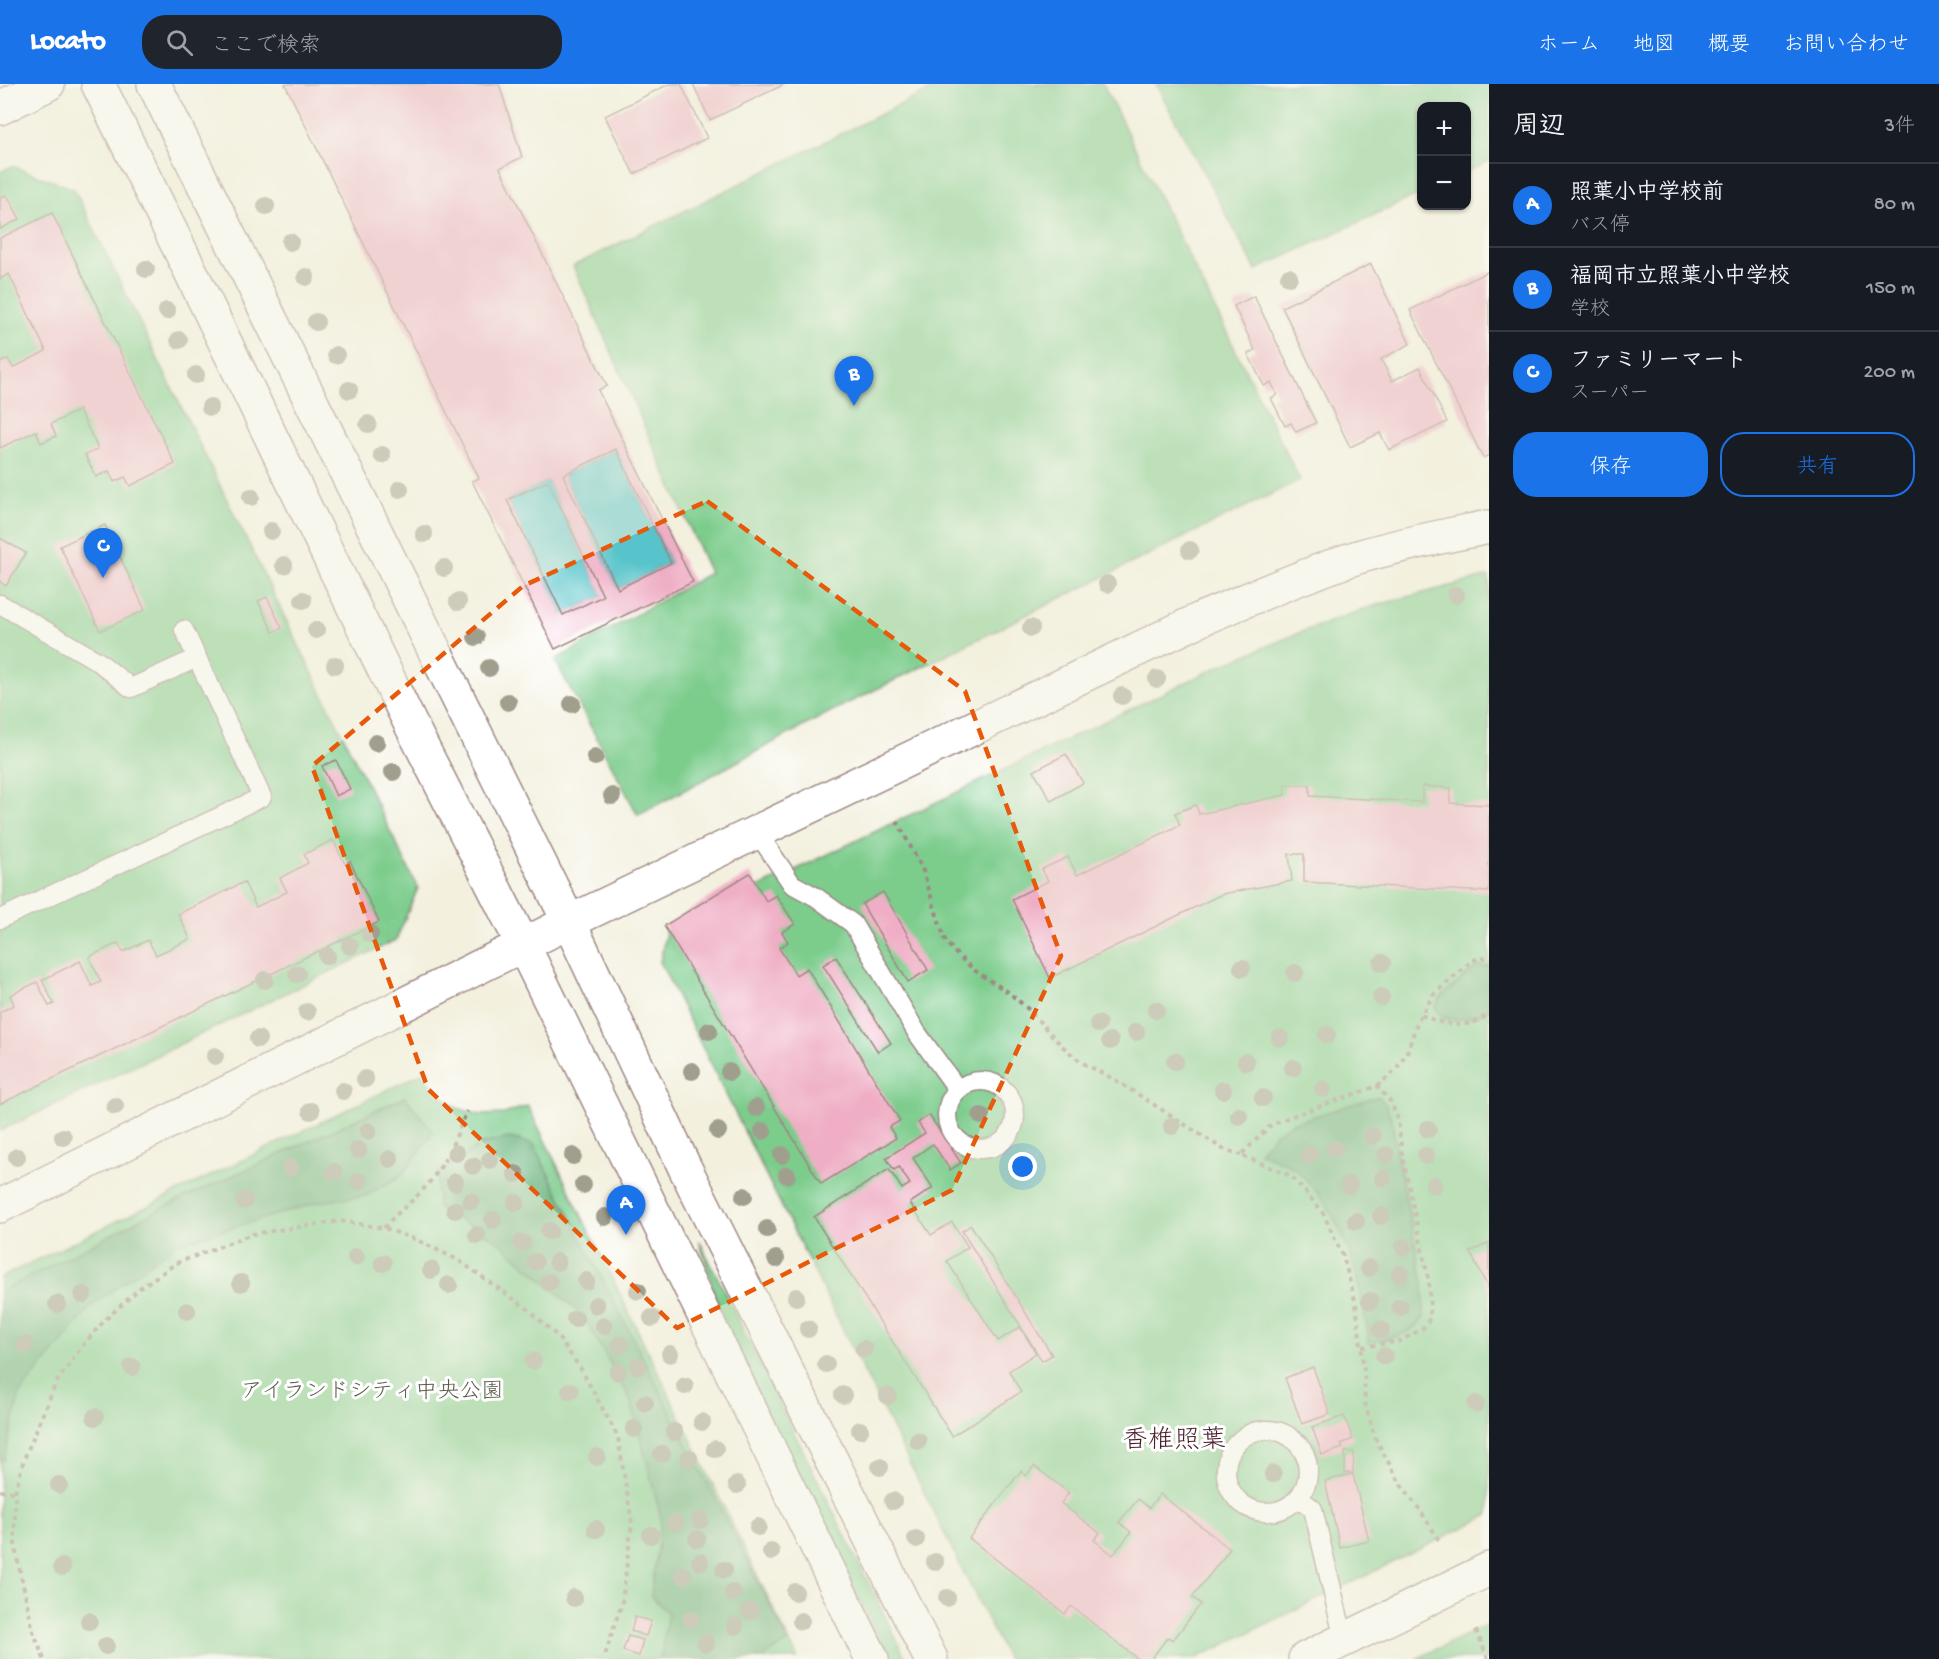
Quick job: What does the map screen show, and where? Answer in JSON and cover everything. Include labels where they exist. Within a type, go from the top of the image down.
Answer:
[{"type":"street","points":[[0,108],[48,84]]},
{"type":"street","points":[[98,84],[410,723],[523,945],[872,1659]]},
{"type":"street","points":[[154,84],[569,922],[685,1168],[931,1659]]},
{"type":"street","points":[[0,1206],[569,922],[1203,618],[1359,557],[1489,527]]},
{"type":"street","points":[[1305,1659],[1489,1569]]},
{"type":"lane","points":[[0,604],[99,662],[131,688],[197,658]]},
{"type":"lane","points":[[0,919],[262,796],[184,630]]},
{"type":"lane","points":[[758,832],[792,884],[816,897],[853,924],[917,1033],[958,1090]]},
{"type":"lane","points":[[1270,1430],[1294,1439],[1302,1449],[1309,1474],[1306,1486],[1299,1498],[1288,1507],[1274,1511],[1260,1511],[1246,1507],[1235,1497],[1228,1485],[1226,1471],[1228,1457],[1236,1444],[1245,1436],[1257,1431],[1270,1430]]},
{"type":"lane","points":[[1299,1498],[1313,1509],[1344,1640]]},
{"type":"path","points":[[897,821],[922,868],[945,940],[954,952],[978,973],[1008,992],[1027,1008],[1061,1045],[1081,1062],[1118,1081],[1223,1149],[1291,1176],[1322,1211],[1343,1256],[1356,1304],[1362,1347],[1365,1403],[1376,1438],[1401,1485],[1439,1540]]},
{"type":"path","points":[[1241,1155],[1270,1126],[1377,1086],[1395,1071],[1407,1052],[1421,1015],[1433,995],[1473,960],[1489,957]]},
{"type":"path","points":[[1421,1015],[1442,1023],[1459,1026],[1476,1023],[1489,1014]]},
{"type":"path","points":[[1362,1347],[1401,1341],[1423,1328],[1430,1318],[1429,1282],[1398,1120],[1391,1102],[1377,1086]]},
{"type":"path","points":[[384,1228],[428,1185],[449,1153],[467,1111]]},
{"type":"path","points":[[44,1659],[33,1631],[15,1548],[15,1492],[24,1459],[56,1383],[90,1336],[106,1319],[141,1287],[177,1263],[252,1234],[340,1221],[384,1228],[417,1240],[458,1260],[528,1309],[557,1336],[581,1369],[618,1437],[632,1523],[622,1602],[604,1659]]},
{"type":"path","points":[[0,1491],[15,1492]]},
{"type":"path","points":[[1476,1630],[1488,1659]]},
{"type":"highlighted area","points":[[707,501],[965,691],[1061,956],[952,1190],[677,1328],[428,1089],[312,766],[523,586]]},
{"type":"green space","points":[[942,84],[1103,84],[1300,480],[830,712],[638,815],[555,660],[710,573],[573,266]]},
{"type":"green space","points":[[1156,84],[1489,84],[1489,161],[1471,170],[1471,102],[1417,102],[1417,195],[1256,270]]},
{"type":"green space","points":[[12,166],[74,189],[418,888],[396,940],[0,1131],[0,172]]},
{"type":"green space","points":[[1489,576],[1489,1515],[1195,1659],[1007,1659],[660,962],[666,932],[1222,665],[1296,634],[1373,606]]},
{"type":"green space","points":[[1477,966],[1489,966],[1489,1009],[1467,1018],[1443,1018],[1435,1008],[1439,999]]},
{"type":"green space","name":"アイランドシティ中央公園","points":[[422,1073],[436,1093],[457,1108],[480,1115],[504,1114],[528,1106],[798,1659],[0,1659],[0,1278]]},
{"type":"green space","points":[[1378,1096],[1386,1105],[1392,1121],[1423,1282],[1424,1317],[1406,1332],[1369,1342],[1361,1295],[1348,1249],[1327,1206],[1296,1170],[1259,1152],[1275,1134],[1290,1124]]},
{"type":"green space","points":[[405,1097],[434,1132],[402,1175],[366,1196],[319,1202],[177,1244],[92,1305],[20,1393],[4,1460],[0,1460],[0,1292],[156,1211]]},
{"type":"green space","points":[[509,1138],[533,1144],[789,1642],[760,1659],[660,1659],[668,1613],[651,1596],[661,1518],[631,1401],[584,1317],[498,1241],[437,1207],[437,1174],[482,1144]]},
{"type":"green space","points":[[699,1240],[906,1659],[889,1659],[724,1326]]},
{"type":"green space","points":[[1489,1624],[1489,1659],[1416,1659]]},
{"type":"water","points":[[616,449],[671,563],[618,589],[563,475]]},
{"type":"water","points":[[548,481],[603,596],[563,615],[507,500]]},
{"type":"building","points":[[285,84],[499,84],[522,157],[500,168],[607,386],[598,390],[693,582],[555,649],[472,481],[479,478]],"holes":[[[616,449],[671,563],[618,589],[563,475]],[[548,481],[603,596],[563,615],[507,500]]]},
{"type":"building","points":[[669,84],[681,84],[707,138],[634,174],[605,116]]},
{"type":"building","points":[[693,84],[785,84],[710,120]]},
{"type":"building","points":[[7,195],[20,219],[0,229],[0,198]]},
{"type":"building","points":[[52,213],[175,464],[130,486],[125,477],[114,482],[109,471],[96,477],[85,455],[98,449],[79,410],[51,424],[56,436],[41,443],[36,431],[0,448],[0,363],[8,359],[13,368],[46,351],[9,274],[0,279],[0,238]]},
{"type":"building","points":[[1371,264],[1410,344],[1381,359],[1392,381],[1420,367],[1447,422],[1389,450],[1380,433],[1350,447],[1282,307]]},
{"type":"building","points":[[1489,271],[1489,455],[1483,458],[1410,310]]},
{"type":"building","points":[[1254,296],[1316,423],[1296,432],[1291,423],[1285,426],[1271,398],[1277,395],[1271,382],[1264,386],[1248,354],[1255,350],[1234,306]]},
{"type":"building","points":[[105,525],[145,610],[100,631],[60,546]]},
{"type":"building","points":[[0,538],[26,553],[6,586],[0,582]]},
{"type":"building","points":[[267,597],[282,628],[273,632],[258,601]]},
{"type":"building","points":[[1066,754],[1083,783],[1051,801],[1034,771]]},
{"type":"building","points":[[336,760],[350,789],[336,796],[322,766]]},
{"type":"building","points":[[1285,785],[1310,785],[1310,796],[1422,802],[1422,786],[1451,788],[1450,803],[1489,805],[1489,892],[1304,882],[1304,854],[1289,854],[1292,881],[1222,894],[1050,978],[1012,899],[1048,881],[1042,869],[1068,857],[1077,875],[1180,825],[1175,813],[1196,805],[1199,814],[1285,795]]},
{"type":"building","points":[[333,840],[345,864],[350,861],[379,922],[0,1104],[0,1012],[14,1005],[10,995],[37,982],[49,1006],[54,1004],[42,980],[80,961],[92,986],[101,982],[89,957],[118,943],[123,952],[148,940],[156,955],[190,939],[178,914],[244,882],[256,907],[287,892],[280,878],[308,863],[304,854]]},
{"type":"building","points":[[750,873],[766,901],[776,895],[795,924],[782,932],[788,942],[779,948],[796,975],[807,968],[900,1121],[889,1127],[896,1138],[821,1184],[664,926]]},
{"type":"building","points":[[883,892],[928,970],[908,982],[862,904]]},
{"type":"building","points":[[836,957],[891,1043],[878,1052],[823,965]]},
{"type":"building","points":[[929,1115],[961,1163],[950,1170],[933,1144],[913,1158],[933,1188],[910,1203],[931,1235],[952,1222],[968,1247],[947,1261],[998,1341],[1020,1327],[1036,1353],[1009,1371],[1021,1392],[952,1436],[814,1217],[889,1169],[902,1189],[910,1184],[899,1167],[894,1170],[886,1158],[925,1133],[918,1123]]},
{"type":"building","points":[[971,1225],[1052,1355],[1042,1361],[962,1231]]},
{"type":"building","points":[[1489,1243],[1489,1290],[1470,1252]]},
{"type":"building","points":[[1313,1367],[1330,1414],[1302,1424],[1285,1378]]},
{"type":"building","points":[[1344,1416],[1353,1439],[1341,1444],[1343,1448],[1322,1455],[1312,1427]]},
{"type":"building","points":[[1345,1452],[1354,1452],[1353,1473],[1345,1473]]},
{"type":"building","points":[[1034,1466],[1069,1493],[1061,1503],[1100,1533],[1094,1540],[1113,1555],[1131,1532],[1119,1522],[1138,1499],[1149,1508],[1160,1494],[1230,1549],[1192,1597],[1201,1604],[1173,1640],[1168,1637],[1151,1659],[1138,1659],[1071,1606],[1065,1614],[969,1538],[1021,1471],[1026,1476]]},
{"type":"building","points":[[1353,1474],[1369,1541],[1340,1548],[1325,1481]]},
{"type":"building","points":[[635,1617],[651,1621],[646,1636],[631,1631]]},
{"type":"building","points":[[628,1636],[643,1640],[639,1656],[623,1651]]},
{"type":"place","name":"福岡市立照葉小中学校","points":[[854,406]]},
{"type":"place","name":"ファミリーマート","points":[[103,578]]},
{"type":"place","name":"照葉小中学校前","points":[[626,1235]]},
{"type":"district","name":"香椎照葉","points":[[1174,1442]]}]
